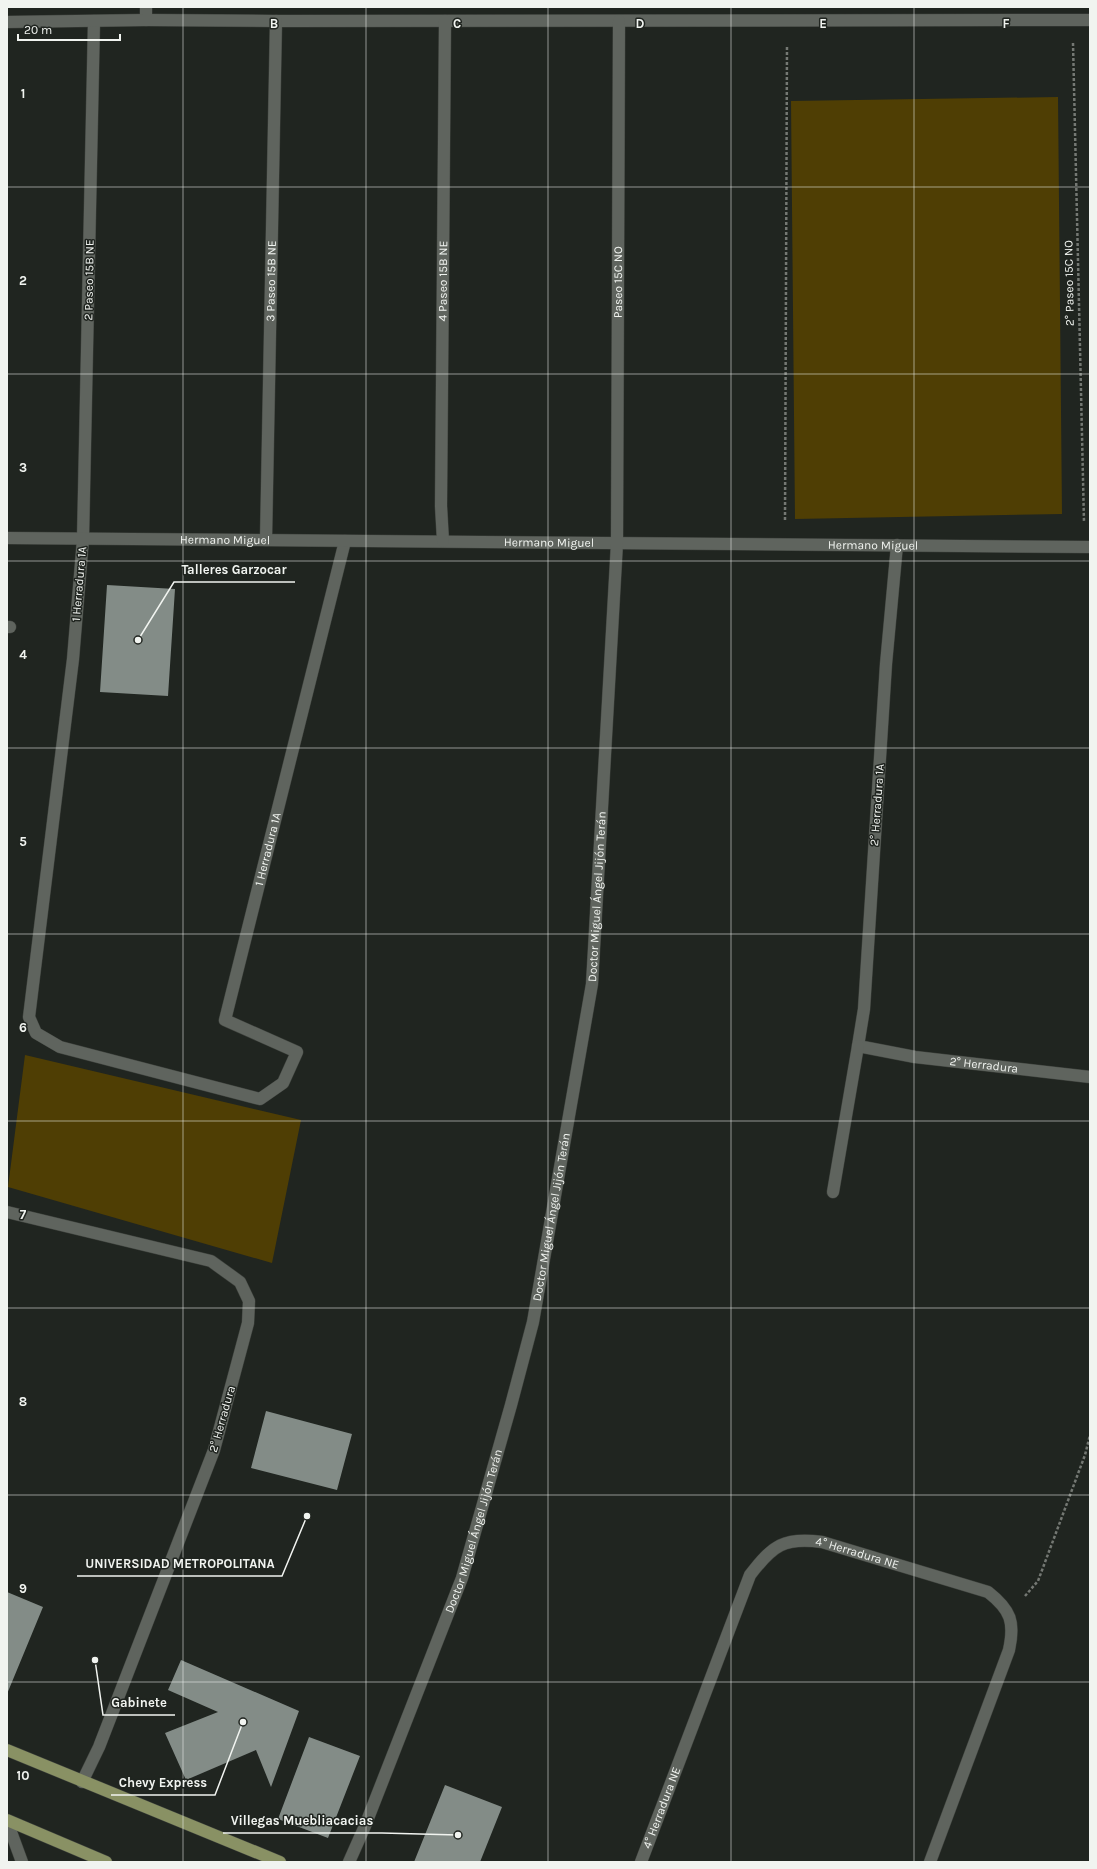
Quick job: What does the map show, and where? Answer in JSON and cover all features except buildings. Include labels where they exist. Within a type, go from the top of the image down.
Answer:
[{"type":"main road","points":[[7,1750],[257,1857],[280,1862]]},
{"type":"main road","points":[[7,1821],[106,1862]]},
{"type":"street","points":[[146,7],[146,20]]},
{"type":"street","points":[[7,22],[146,20],[276,22],[1090,20]]},
{"type":"street","name":"2 Paseo 15B NE","points":[[83,539],[94,21]]},
{"type":"street","name":"4 Paseo 15B NE","points":[[443,542],[441,506],[445,21]]},
{"type":"street","name":"Paseo 15C NO","points":[[617,543],[619,21]]},
{"type":"street","name":"3 Paseo 15B NE","points":[[266,540],[276,22]]},
{"type":"street","name":"Hermano Miguel","points":[[7,538],[1087,547]]},
{"type":"street","name":"1 Herradura 1A","points":[[83,539],[73,659],[29,1017],[36,1034],[60,1047],[260,1099],[283,1083],[297,1052],[225,1020],[345,540]]},
{"type":"street","name":"Doctor Miguel Ángel Jijón Terán","points":[[349,1862],[365,1826],[462,1578],[533,1322],[592,984],[617,543]]},
{"type":"street","name":"2° Herradura 1A","points":[[833,1192],[864,1010],[886,664],[897,545]]},
{"type":"street","name":"2° Herradura","points":[[858,1046],[915,1057],[1090,1077]]},
{"type":"street","name":"2° Herradura","points":[[7,1212],[211,1261],[240,1282],[249,1301],[248,1323],[214,1450],[99,1747],[82,1782]]},
{"type":"street","name":"4° Herradura NE","points":[[641,1862],[750,1575],[763,1558],[780,1544],[802,1540],[822,1542],[988,1592],[1002,1603],[1010,1615]]},
{"type":"street","points":[[930,1862],[1010,1650],[1013,1632],[1010,1615]]},
{"type":"street","points":[[7,1821],[22,1862]]},
{"type":"path","name":"2° Paseo 15C NO","points":[[1072,20],[1087,547]]},
{"type":"path","points":[[785,544],[787,21]]},
{"type":"path","points":[[1010,1615],[1038,1581],[1085,1455],[1090,1435]]},
{"type":"shaded area","points":[[1058,97],[1062,514],[795,519],[791,101]]},
{"type":"shaded area","points":[[25,1055],[301,1120],[272,1263],[8,1187]]},
{"type":"place","name":"Talleres Garzocar","points":[[138,640]]},
{"type":"place","name":"UNIVERSIDAD METROPOLITANA","points":[[307,1516]]},
{"type":"place","name":"Gabinete","points":[[95,1660]]},
{"type":"place","name":"Chevy Express","points":[[243,1722]]},
{"type":"place","name":"Villegas Muebliacacias","points":[[458,1835]]}]
